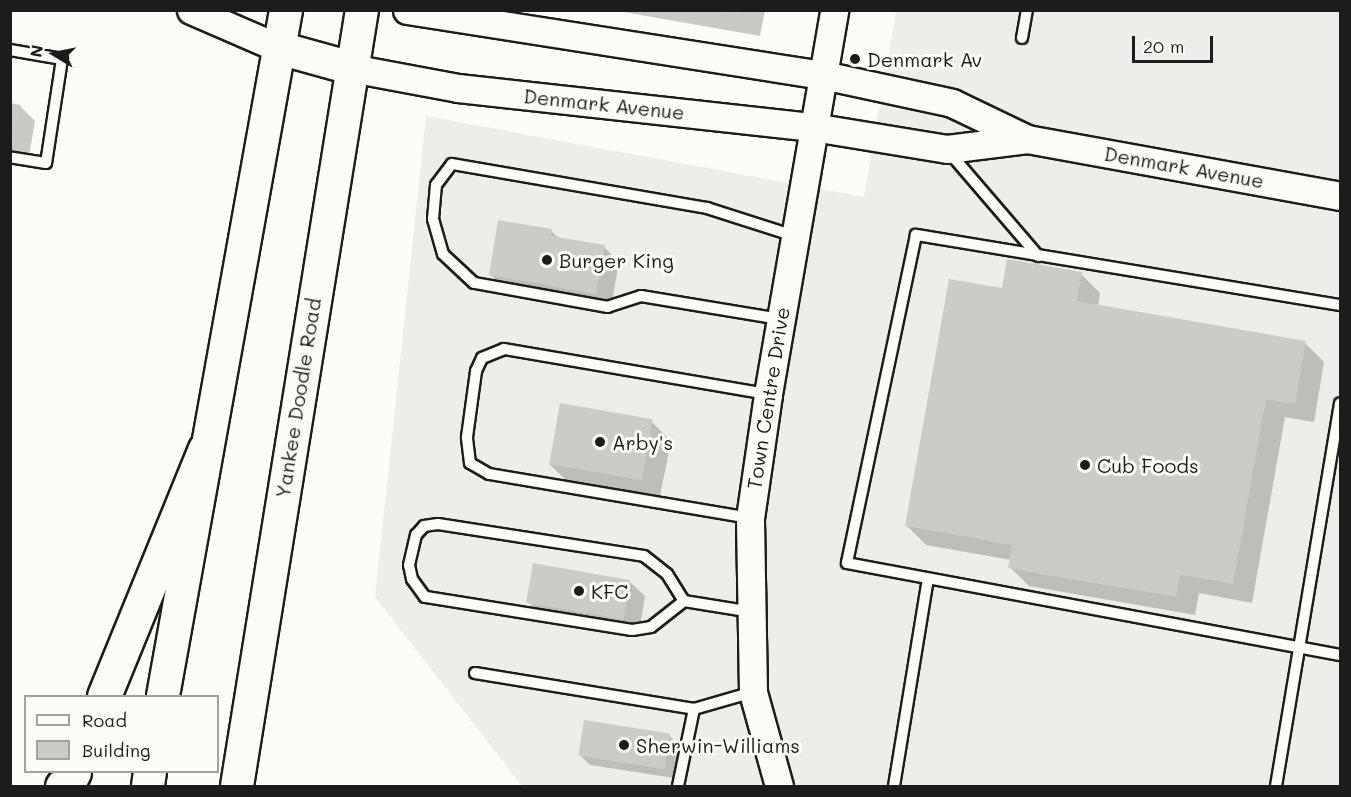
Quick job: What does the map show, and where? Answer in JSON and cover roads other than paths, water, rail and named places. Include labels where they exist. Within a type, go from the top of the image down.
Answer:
[{"type":"highway","points":[[104,695],[205,449]]},
{"type":"highway","points":[[62,786],[70,780],[73,773]]},
{"type":"main road","points":[[163,695],[205,449],[286,10]]},
{"type":"main road","name":"Yankee Doodle Road","points":[[237,786],[362,10]]},
{"type":"main road","name":"Denmark Avenue","points":[[279,48],[351,68]]},
{"type":"street","name":"Denmark Avenue","points":[[191,10],[279,48]]},
{"type":"street","name":"Denmark Avenue","points":[[407,10],[823,75],[952,103],[1027,139],[1341,196]]},
{"type":"street","name":"Town Centre Drive","points":[[779,786],[753,692],[750,519],[780,319],[834,10]]},
{"type":"street","name":"Denmark Avenue","points":[[351,68],[458,88],[813,127],[947,149],[1027,139]]},
{"type":"lane","points":[[1022,38],[1027,10]]},
{"type":"lane","points":[[10,50],[62,59],[46,163],[10,157]]},
{"type":"lane","points":[[947,149],[1038,256]]},
{"type":"lane","points":[[780,319],[641,296],[608,307],[474,283],[443,254],[432,219],[436,185],[452,164],[707,208],[795,237]]},
{"type":"lane","points":[[1341,305],[916,236],[847,563],[1341,655]]},
{"type":"lane","points":[[750,519],[489,474],[470,464],[467,437],[476,371],[482,358],[504,349],[768,394]]},
{"type":"lane","points":[[1276,786],[1341,403]]},
{"type":"lane","points":[[684,601],[667,574],[644,556],[438,524],[424,526],[416,535],[409,565],[412,579],[425,597],[632,630],[651,627],[684,601],[752,612]]},
{"type":"lane","points":[[894,786],[928,579]]},
{"type":"lane","points":[[476,673],[694,709],[753,692]]},
{"type":"lane","points":[[678,786],[694,709]]},
{"type":"place","name":"Denmark Av","points":[[855,59]]},
{"type":"place","name":"Burger King","points":[[547,260]]},
{"type":"place","name":"Arby's","points":[[600,442]]},
{"type":"place","name":"Cub Foods","points":[[1085,465]]},
{"type":"place","name":"KFC","points":[[579,591]]},
{"type":"place","name":"Sherwin-Williams","points":[[624,745]]}]
